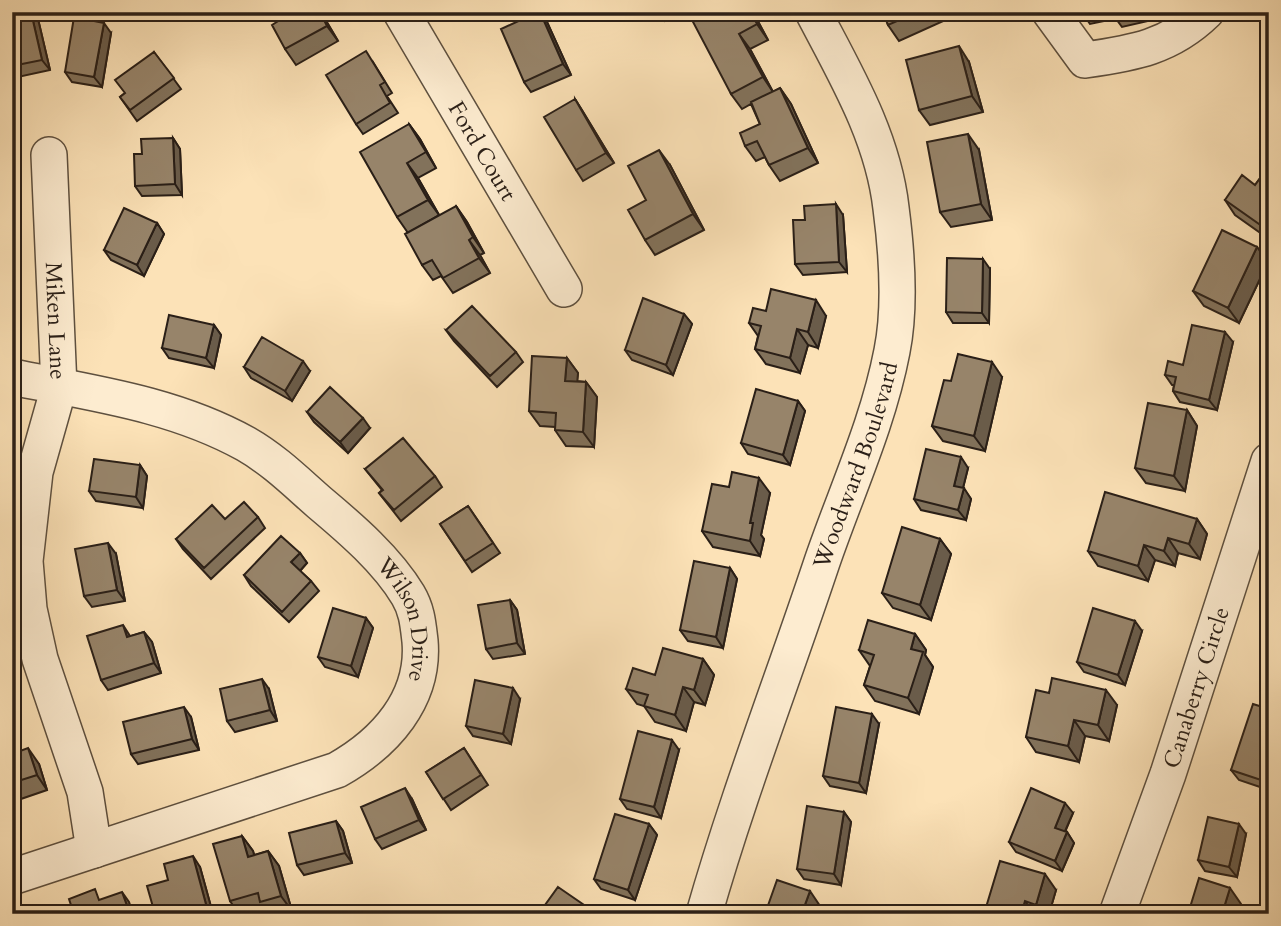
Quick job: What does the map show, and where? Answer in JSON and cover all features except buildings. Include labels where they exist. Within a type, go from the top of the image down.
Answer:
[{"type":"street","name":"Ford Court","points":[[401,12],[564,289]]},
{"type":"street","name":"Woodward Boulevard","points":[[704,914],[756,750],[850,488],[892,349],[896,278],[891,207],[884,171],[861,103],[813,12]]},
{"type":"street","points":[[1050,12],[1085,60],[1147,48],[1183,34],[1206,12]]},
{"type":"street","name":"Miken Lane","points":[[49,155],[59,387],[35,472],[25,561],[29,609],[40,659],[85,792],[94,850]]},
{"type":"street","name":"Wilson Drive","points":[[12,377],[100,393],[190,418],[246,444],[296,479],[358,538],[408,595],[418,616],[422,663],[416,686],[393,727],[358,758],[337,770],[12,877]]},
{"type":"street","name":"Canaberry Circle","points":[[1117,914],[1168,774],[1269,461]]}]
